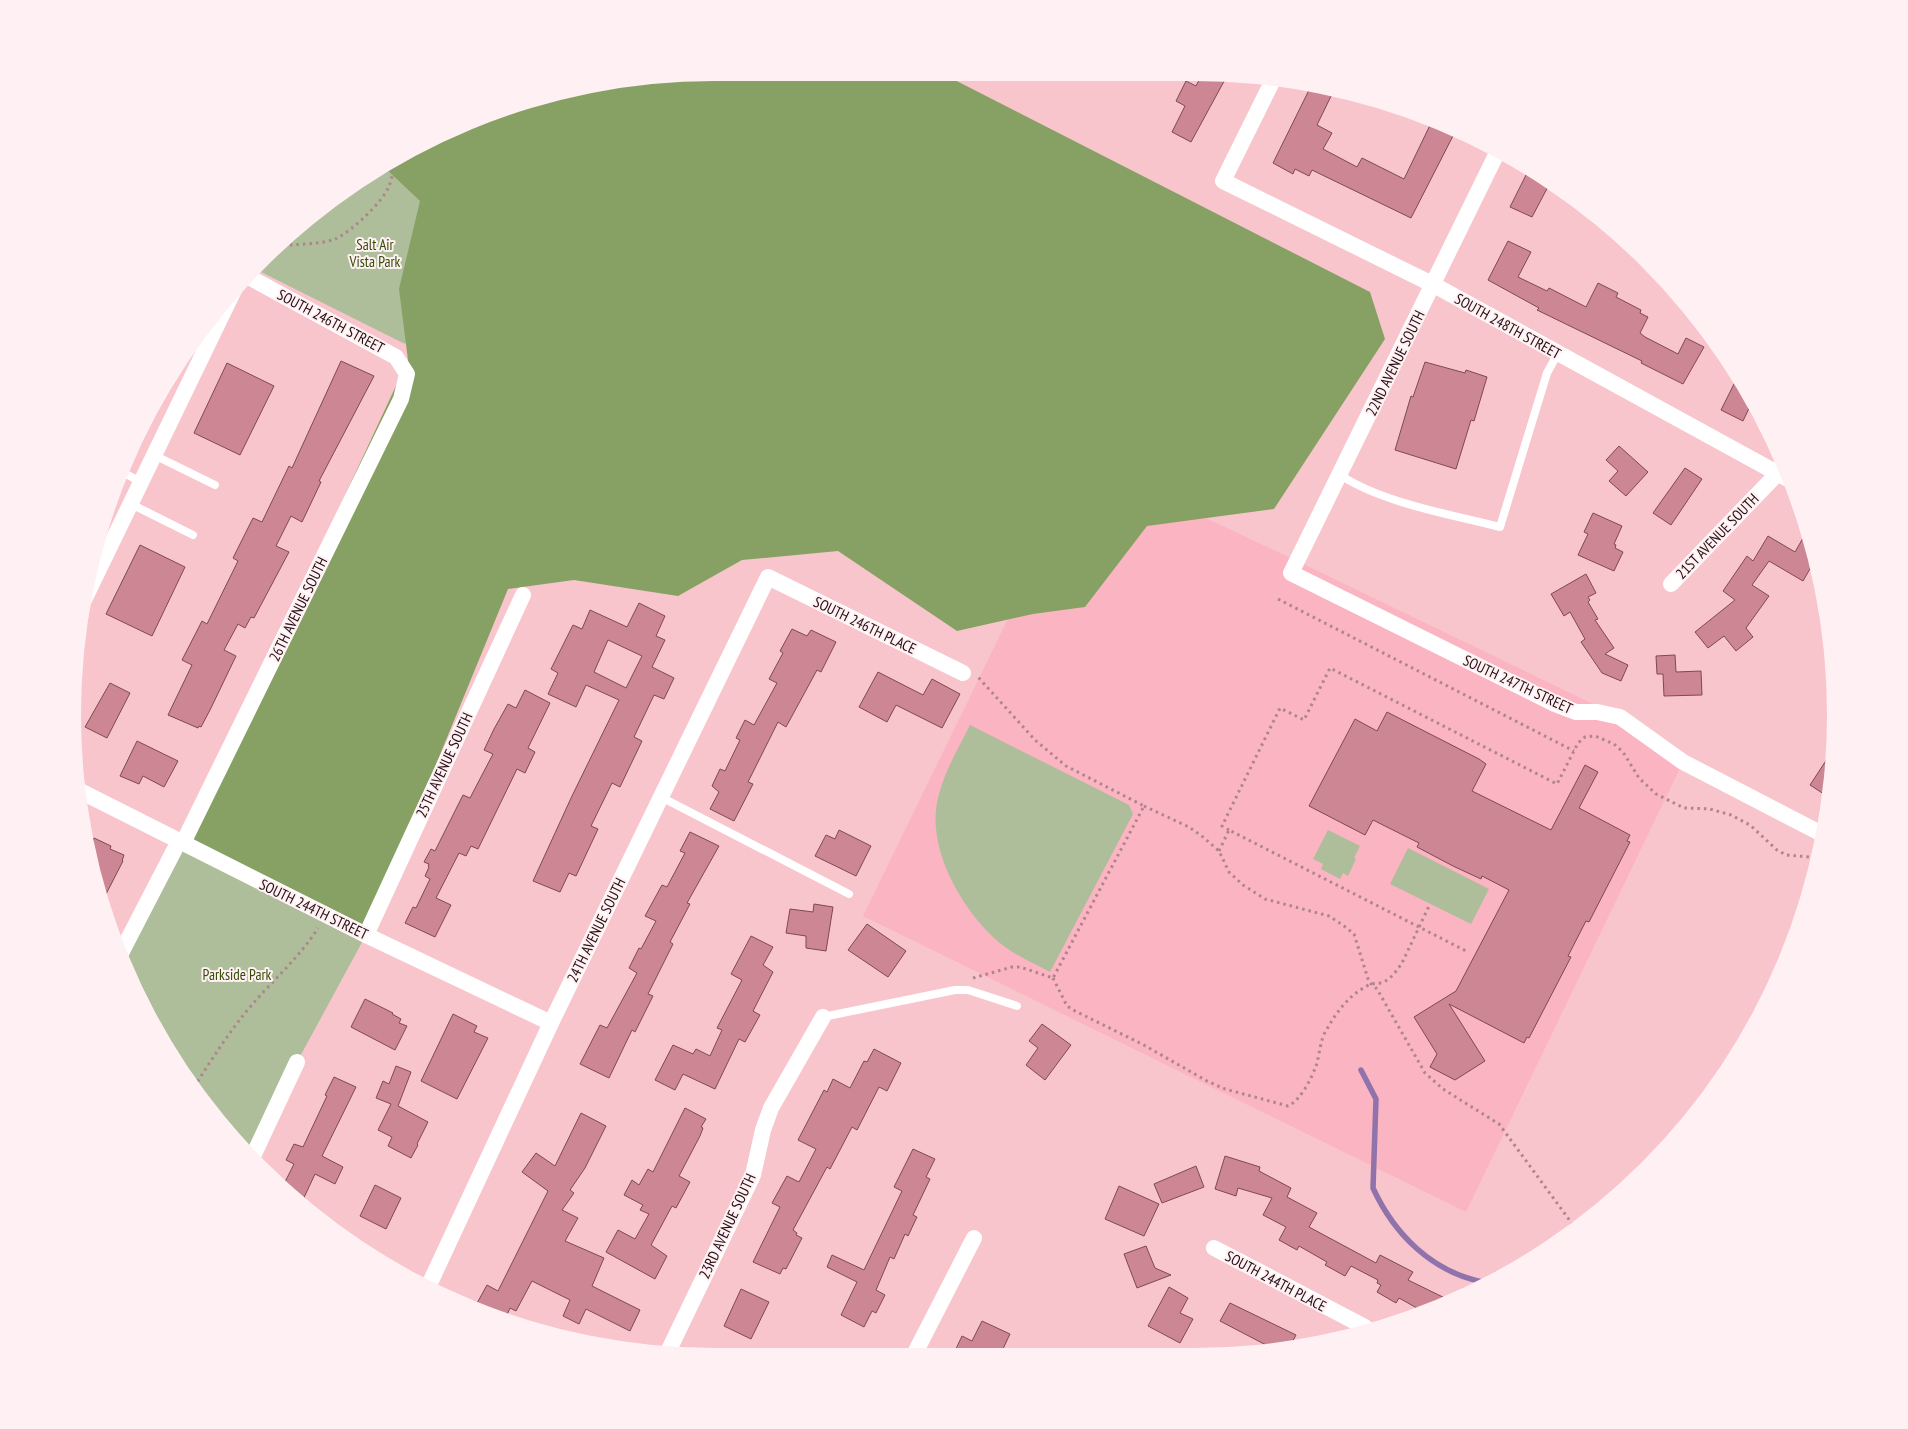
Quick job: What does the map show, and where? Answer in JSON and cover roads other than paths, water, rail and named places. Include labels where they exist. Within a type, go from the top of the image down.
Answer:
[{"type":"street","name":"SOUTH 248TH STREET","points":[[1270,86],[1223,181],[1434,285],[1558,354],[1779,471]]},
{"type":"street","name":"22ND AVENUE SOUTH","points":[[1291,573],[1495,158]]},
{"type":"street","name":"SOUTH 246TH STREET","points":[[254,280],[396,357],[407,374]]},
{"type":"street","points":[[98,572],[154,455],[200,349],[209,333]]},
{"type":"street","name":"26TH AVENUE SOUTH","points":[[125,946],[181,842],[401,400],[407,374]]},
{"type":"street","name":"21ST AVENUE SOUTH","points":[[1671,584],[1780,475]]},
{"type":"street","name":"SOUTH 247TH STREET","points":[[1291,573],[1555,704],[1576,712],[1597,712],[1620,717],[1683,762],[1816,831]]},
{"type":"street","name":"SOUTH 246TH PLACE","points":[[768,577],[968,672]]},
{"type":"street","name":"24TH AVENUE SOUTH","points":[[431,1280],[551,1023],[768,577]]},
{"type":"street","name":"25TH AVENUE SOUTH","points":[[366,934],[523,595]]},
{"type":"street","name":"SOUTH 244TH STREET","points":[[87,794],[325,914],[551,1023]]},
{"type":"street","name":"23RD AVENUE SOUTH","points":[[671,1346],[753,1175],[763,1130],[771,1108],[822,1017]]},
{"type":"street","points":[[256,1150],[297,1062]]},
{"type":"street","points":[[918,1348],[974,1238]]},
{"type":"street","name":"SOUTH 244TH PLACE","points":[[1214,1248],[1361,1325]]},
{"type":"lane","points":[[1340,475],[1356,486],[1413,505],[1500,527],[1548,373],[1558,354]]},
{"type":"lane","points":[[154,455],[216,485]]},
{"type":"lane","points":[[128,475],[141,482]]},
{"type":"lane","points":[[131,504],[192,535]]},
{"type":"lane","points":[[661,797],[849,894]]},
{"type":"lane","points":[[822,1017],[955,990],[968,990],[1017,1006]]},
{"type":"waterway","points":[[1361,1070],[1376,1099],[1373,1188],[1382,1205],[1392,1221],[1417,1249],[1447,1270],[1477,1280]]},
{"type":"park label","name":"Salt Air Vista Park","points":[[375,252]]},
{"type":"park label","name":"Parkside Park","points":[[237,974]]}]
